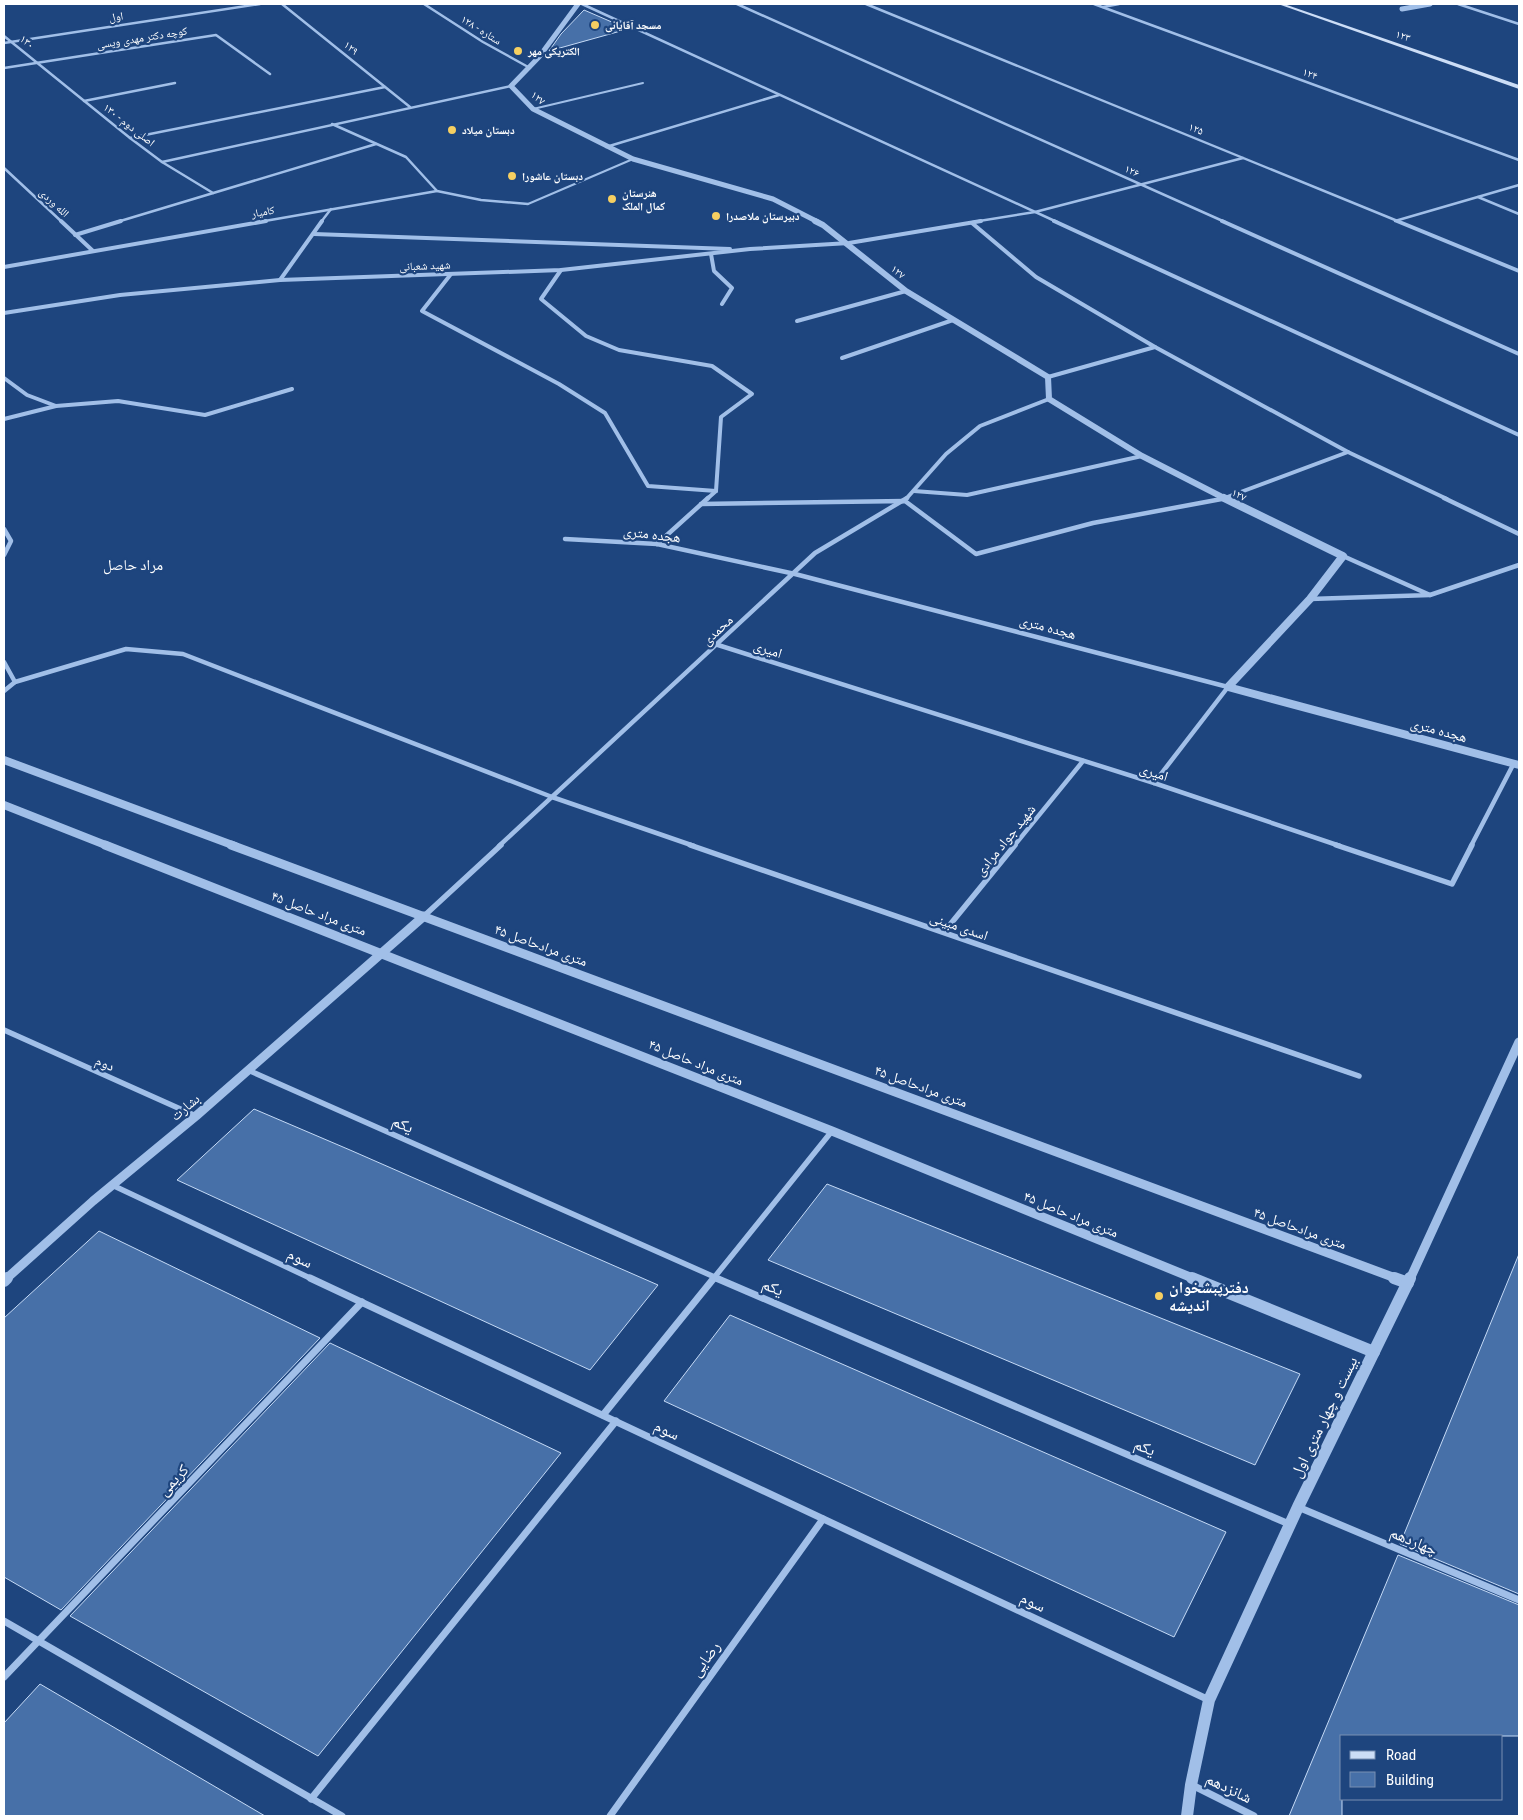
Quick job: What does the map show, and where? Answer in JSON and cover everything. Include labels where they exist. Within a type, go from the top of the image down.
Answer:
[{"type":"main road","name":"۱۲۳","points":[[1280,4],[1519,88]]},
{"type":"street","name":"اول","points":[[4,43],[260,4]]},
{"type":"street","name":"۱۲۹","points":[[282,4],[410,107]]},
{"type":"street","name":"۱۲۸ - ستاره","points":[[424,4],[483,42],[530,68]]},
{"type":"street","name":"۱۲۷","points":[[578,4],[549,47],[511,86],[532,109],[633,159],[773,199],[823,225],[906,291],[1048,376]]},
{"type":"street","points":[[582,4],[1519,435]]},
{"type":"street","name":"۱۲۶","points":[[737,4],[1519,354]]},
{"type":"street","name":"۱۲۵","points":[[866,4],[1519,271]]},
{"type":"street","name":"۱۲۴","points":[[1094,4],[1519,160]]},
{"type":"street","points":[[1103,7],[1119,4]]},
{"type":"street","points":[[1402,9],[1430,4]]},
{"type":"street","points":[[1458,4],[1519,24]]},
{"type":"street","name":"کوچه دکتر مهدی ویسی","points":[[4,68],[216,35],[270,74]]},
{"type":"street","name":"۱۳۰","points":[[4,36],[39,63]]},
{"type":"street","name":"اصلی دوم - ۱۳۰","points":[[39,63],[130,138],[162,162],[213,194]]},
{"type":"street","points":[[84,101],[175,83]]},
{"type":"street","points":[[130,138],[385,86]]},
{"type":"street","points":[[162,162],[511,86]]},
{"type":"street","points":[[606,147],[779,95]]},
{"type":"street","points":[[331,124],[406,158],[437,191],[481,200],[528,204]]},
{"type":"street","points":[[75,235],[376,144]]},
{"type":"street","name":"شهید شعبانی","points":[[4,313],[120,295],[280,280],[561,270],[750,250],[848,243],[1035,212],[1243,158]]},
{"type":"street","name":"الله وردی","points":[[4,168],[93,251]]},
{"type":"street","points":[[1395,220],[1519,185]]},
{"type":"street","name":"کامیار","points":[[4,267],[437,191]]},
{"type":"street","points":[[1477,197],[1519,214]]},
{"type":"street","points":[[280,280],[331,210]]},
{"type":"street","points":[[972,223],[1036,277],[1155,347],[1348,452],[1519,534]]},
{"type":"street","points":[[314,234],[750,250]]},
{"type":"street","points":[[710,254],[714,271],[732,288],[722,304]]},
{"type":"street","points":[[561,270],[541,299],[586,336],[619,350],[712,366],[752,394],[721,417],[716,491],[657,544]]},
{"type":"street","points":[[451,274],[422,311],[559,384],[605,413],[648,486],[716,491]]},
{"type":"street","points":[[797,320],[906,291]]},
{"type":"street","points":[[842,358],[953,320]]},
{"type":"street","points":[[1049,399],[1048,376],[1155,347]]},
{"type":"street","points":[[4,378],[27,395],[56,406]]},
{"type":"street","points":[[4,419],[56,406],[118,402],[205,415],[292,389]]},
{"type":"street","name":"۱۲۷","points":[[1049,399],[1142,456],[1225,499],[1343,556]]},
{"type":"street","name":"محمدی","points":[[424,916],[795,574],[815,553],[905,501],[946,454],[980,426],[1049,399]]},
{"type":"street","points":[[700,504],[905,501],[976,554],[1093,523],[1225,499],[1348,452]]},
{"type":"street","points":[[914,491],[967,496],[1142,456]]},
{"type":"street","points":[[4,529],[11,541],[4,555]]},
{"type":"street","name":"هجده متری","points":[[565,540],[657,544],[795,574],[1516,764]]},
{"type":"street","points":[[1154,783],[1228,687],[1310,600],[1343,556],[1430,595]]},
{"type":"street","points":[[1310,600],[1430,595],[1519,565]]},
{"type":"street","name":"امیری","points":[[718,645],[1154,783],[1452,884],[1516,764]]},
{"type":"street","name":"اسدی مبینی","points":[[15,682],[126,649],[183,654],[552,797],[1359,1076]]},
{"type":"street","points":[[4,662],[15,682],[4,691]]},
{"type":"street","points":[[4,760],[424,916]]},
{"type":"street","name":"شهید جواد مرادی","points":[[944,932],[1083,761]]},
{"type":"street","name":"۴۵ متری مراد حاصل","points":[[4,805],[832,1131],[1374,1352]]},
{"type":"street","name":"بشارت","points":[[4,1281],[112,1185],[196,1116],[424,916]]},
{"type":"street","name":"۴۵ متری مرادحاصل","points":[[424,916],[1408,1283]]},
{"type":"street","name":"دوم","points":[[4,1030],[196,1116]]},
{"type":"street","name":"بیست و چهار متری اول","points":[[1187,1816],[1210,1700],[1290,1524],[1408,1283],[1519,1042]]},
{"type":"street","name":"یکم","points":[[248,1070],[714,1277],[1290,1524]]},
{"type":"street","points":[[604,1415],[832,1131]]},
{"type":"street","name":"سوم","points":[[112,1185],[1210,1700]]},
{"type":"street","name":"کریمی","points":[[4,1677],[362,1302]]},
{"type":"street","points":[[311,1798],[616,1421]]},
{"type":"street","name":"چهاردهم","points":[[1298,1507],[1519,1600]]},
{"type":"street","name":"رضایی","points":[[610,1816],[824,1519]]},
{"type":"street","points":[[4,1621],[342,1816]]},
{"type":"street","name":"شانزدهم","points":[[1192,1785],[1254,1816]]},
{"type":"lane","points":[[532,109],[643,83]]},
{"type":"lane","points":[[528,204],[633,159]]},
{"type":"building","name":"مسجد آقایانی","points":[[584,10],[628,29],[549,51],[561,34]]},
{"type":"building","points":[[254,1109],[658,1285],[590,1370],[177,1180]]},
{"type":"building","points":[[827,1184],[1300,1374],[1255,1465],[768,1260]]},
{"type":"building","points":[[99,1231],[320,1338],[61,1610],[4,1577],[4,1318]]},
{"type":"building","points":[[1519,1254],[1519,1594],[1400,1544]]},
{"type":"building","points":[[730,1315],[1226,1532],[1174,1637],[664,1401]]},
{"type":"building","points":[[330,1343],[561,1453],[318,1756],[70,1616]]},
{"type":"building","points":[[1398,1555],[1519,1605],[1519,1736],[1340,1735],[1340,1800],[1342,1800],[1342,1816],[1289,1816]]},
{"type":"building","points":[[40,1684],[265,1816],[4,1816],[4,1723]]},
{"type":"place","name":"مسجد آقایانی","points":[[595,25]]},
{"type":"place","name":"الکتریکی مهر","points":[[518,51]]},
{"type":"place","name":"دبستان میلاد","points":[[452,130]]},
{"type":"place","name":"دبستان عاشورا","points":[[512,176]]},
{"type":"place","name":"هنرستان کمال الملک","points":[[612,199]]},
{"type":"place","name":"دبیرستان ملاصدرا","points":[[716,216]]},
{"type":"place","name":"دفترپبشخوان اندیشه","points":[[1159,1296]]},
{"type":"district","name":"مراد حاصل","points":[[133,565]]}]
